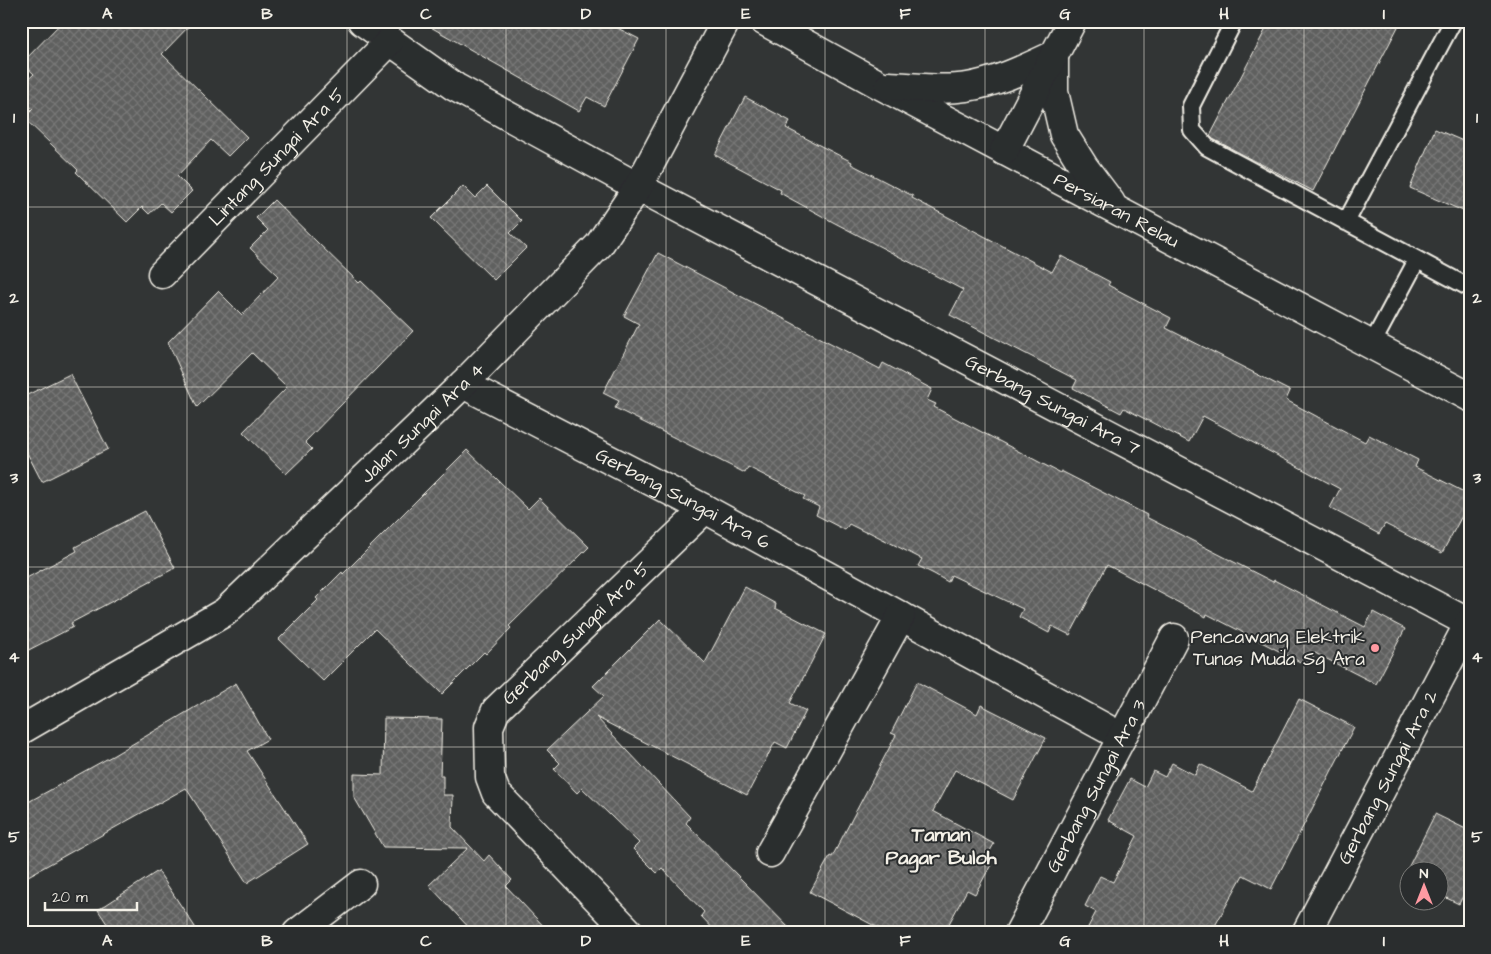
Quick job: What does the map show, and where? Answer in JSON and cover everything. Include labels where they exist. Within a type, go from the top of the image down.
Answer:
[{"type":"street","points":[[362,21],[455,87],[638,187]]},
{"type":"street","name":"Jalan Sungai Ara 4","points":[[21,730],[225,612],[463,384],[599,245],[638,187],[726,21]]},
{"type":"street","name":"Persiaran Relau","points":[[764,21],[880,85],[1470,397]]},
{"type":"street","points":[[1004,151],[1072,21]]},
{"type":"street","name":"Lintang Sungai Ara 5","points":[[162,274],[390,41]]},
{"type":"street","points":[[880,85],[933,89],[966,87],[997,80],[1054,55]]},
{"type":"street","points":[[1054,55],[1054,92],[1064,135],[1084,167],[1117,211]]},
{"type":"street","name":"Gerbang Sungai Ara 7","points":[[638,187],[1469,622]]},
{"type":"street","name":"Gerbang Sungai Ara 6","points":[[463,384],[706,509],[1122,737]]},
{"type":"street","name":"Gerbang Sungai Ara 5","points":[[630,933],[496,793],[490,777],[489,727],[496,710],[706,509]]},
{"type":"street","points":[[770,853],[901,616]]},
{"type":"street","name":"Gerbang Sungai Ara 2","points":[[1306,933],[1469,622]]},
{"type":"street","name":"Gerbang Sungai Ara 3","points":[[1019,933],[1174,638]]},
{"type":"street","points":[[297,933],[361,884]]},
{"type":"lane","points":[[1234,21],[1191,106],[1192,130],[1207,147],[1470,288]]},
{"type":"lane","points":[[1346,222],[1453,21]]},
{"type":"lane","points":[[1372,344],[1417,260]]},
{"type":"building","points":[[63,21],[194,21],[162,54],[247,137],[228,156],[211,140],[177,176],[192,191],[171,212],[161,203],[149,214],[142,207],[127,222],[76,172],[78,170],[24,118],[33,109],[21,98],[21,86],[34,74],[22,63]]},
{"type":"building","points":[[420,21],[604,21],[639,39],[604,106],[587,97],[579,111]]},
{"type":"building","points":[[1270,21],[1401,21],[1313,191],[1210,136]]},
{"type":"building","points":[[745,97],[790,121],[786,128],[852,162],[851,164],[913,196],[912,198],[1052,272],[1061,256],[1110,282],[1108,285],[1171,318],[1166,328],[1290,391],[1286,400],[1365,442],[1369,435],[1418,460],[1415,467],[1470,495],[1470,501],[1442,553],[1385,524],[1379,534],[1330,508],[1340,489],[1203,416],[1189,442],[1124,408],[1121,413],[1073,388],[1077,380],[950,315],[963,290],[833,222],[780,193],[781,190],[715,155]]},
{"type":"building","points":[[1435,129],[1470,144],[1470,214],[1410,188]]},
{"type":"building","points":[[463,186],[475,198],[487,186],[522,221],[510,233],[526,248],[494,280],[431,218]]},
{"type":"building","points":[[274,200],[359,283],[361,281],[413,331],[305,442],[312,449],[286,474],[243,432],[287,387],[252,353],[197,407],[168,342],[218,291],[242,315],[279,276],[250,248],[268,230],[256,218]]},
{"type":"building","points":[[658,253],[880,369],[883,363],[932,389],[927,400],[936,404],[934,407],[1060,473],[1061,471],[1147,515],[1146,517],[1273,582],[1274,580],[1365,627],[1373,612],[1405,629],[1376,684],[1315,653],[1308,666],[1207,614],[1206,617],[1107,565],[1070,635],[1052,626],[1049,633],[1019,617],[1023,609],[951,575],[948,582],[918,566],[922,559],[867,531],[867,533],[849,524],[845,530],[816,515],[819,507],[803,499],[805,496],[748,467],[745,473],[615,408],[619,401],[603,393],[639,324],[624,316]]},
{"type":"building","points":[[70,374],[108,449],[42,482],[21,441],[21,398]]},
{"type":"building","points":[[467,450],[528,509],[539,498],[589,547],[509,626],[511,628],[486,654],[484,652],[442,694],[375,629],[323,681],[279,639],[318,600],[316,598],[342,572],[343,574]]},
{"type":"building","points":[[145,511],[175,568],[71,623],[73,627],[21,654],[21,581],[77,551],[75,547]]},
{"type":"building","points":[[745,587],[776,604],[775,608],[826,634],[790,703],[806,711],[787,748],[775,742],[747,795],[596,717],[690,817],[686,823],[794,933],[717,933],[701,916],[704,912],[662,868],[657,873],[633,849],[639,843],[582,788],[577,793],[554,769],[560,763],[547,750],[604,696],[593,686],[660,619],[705,663]]},
{"type":"building","points":[[917,682],[977,714],[981,705],[1046,738],[1013,800],[955,770],[933,811],[994,844],[984,861],[991,865],[975,894],[967,890],[944,933],[888,933],[810,892],[830,856],[832,857],[896,735],[891,733]]},
{"type":"building","points":[[236,683],[268,739],[247,751],[308,844],[247,883],[186,788],[21,880],[21,806],[114,755]]},
{"type":"building","points":[[1299,699],[1354,727],[1271,889],[1243,875],[1211,933],[1085,933],[1096,912],[1085,906],[1100,876],[1113,882],[1137,836],[1108,820],[1130,779],[1145,787],[1153,771],[1165,777],[1172,763],[1195,775],[1200,764],[1252,791]]},
{"type":"building","points":[[384,718],[442,719],[440,776],[443,776],[443,795],[453,795],[452,827],[484,861],[489,855],[512,880],[506,886],[550,933],[474,933],[429,885],[468,848],[383,847],[354,797],[354,774],[383,775]]},
{"type":"building","points":[[1435,814],[1470,831],[1470,882],[1459,904],[1448,899],[1448,862],[1411,862]]},
{"type":"building","points":[[158,871],[199,933],[113,933],[98,910]]},
{"type":"place","name":"Pencawang Elektrik Tunas Muda Sg Ara","points":[[1375,648]]},
{"type":"district","name":"Taman Pagar Buloh","points":[[941,846]]}]
